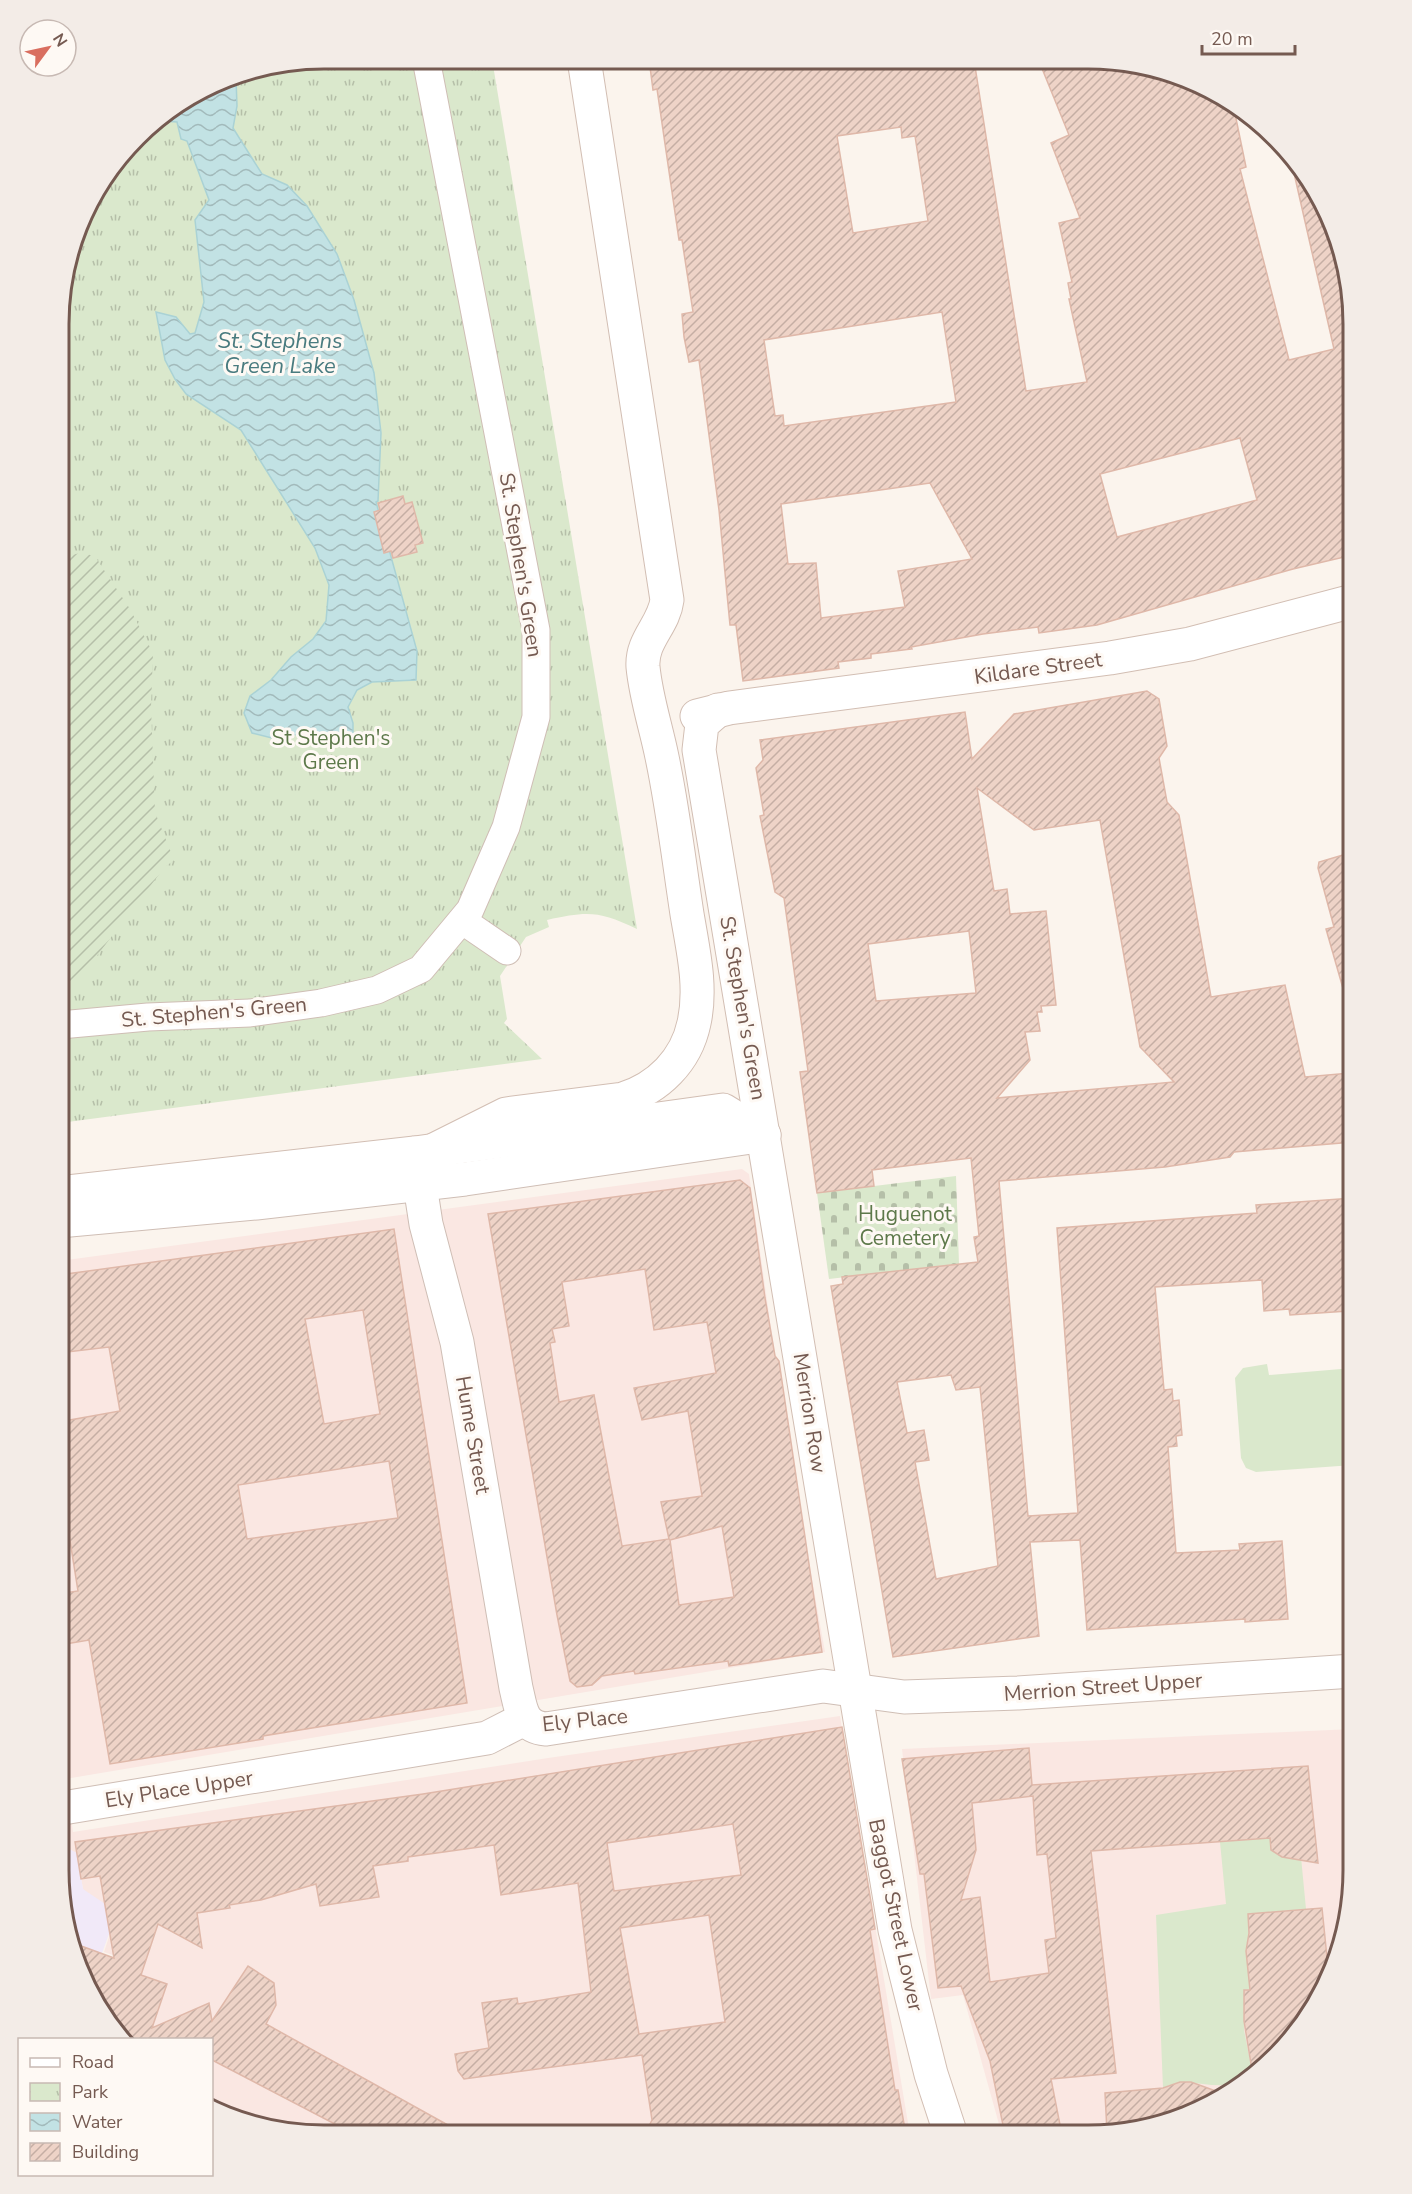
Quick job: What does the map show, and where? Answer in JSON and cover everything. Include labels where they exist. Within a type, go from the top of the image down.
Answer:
[{"type":"main road","name":"St. Stephen's Green","points":[[69,1192],[423,1162],[506,1114],[623,1099],[638,1094],[666,1075],[680,1056],[694,1024],[697,974],[662,757],[649,706],[643,656],[651,632],[666,609],[667,600],[586,69]]},
{"type":"main road","name":"Kildare Street","points":[[662,757],[680,724],[693,717],[718,710],[1110,658],[1201,641],[1343,604]]},
{"type":"main road","name":"St. Stephen's Green","points":[[718,710],[702,724],[699,750],[764,1135]]},
{"type":"main road","name":"St. Stephen's Green","points":[[69,1220],[256,1203],[423,1162],[723,1110],[764,1135]]},
{"type":"main road","name":"Merrion Row","points":[[764,1135],[854,1691]]},
{"type":"main road","name":"Hume Street","points":[[423,1162],[426,1224],[457,1342],[524,1719]]},
{"type":"main road","name":"Merrion Street Upper","points":[[854,1691],[904,1697],[1018,1693],[1343,1672]]},
{"type":"main road","name":"Ely Place","points":[[288,1772],[486,1738],[524,1719],[537,1728],[546,1729],[823,1686],[854,1691]]},
{"type":"main road","name":"Baggot Street Lower","points":[[854,1691],[896,1930],[931,2074],[948,2125]]},
{"type":"main road","name":"Ely Place Upper","points":[[69,1807],[288,1772]]},
{"type":"street","name":"St. Stephen's Green","points":[[69,1024],[148,1017],[250,1013],[321,1003],[377,990],[421,969],[463,921],[482,888],[517,794],[536,717],[538,669],[536,630],[428,69]]},
{"type":"street","points":[[463,921],[507,951]]},
{"type":"shaded area","points":[[742,1169],[749,1174],[775,1356],[779,1361],[794,1479],[825,1652],[69,1778],[69,1260]]},
{"type":"shaded area","points":[[840,1716],[908,2125],[324,2125],[274,2120],[226,2106],[213,2100],[213,2038],[132,2038],[106,2003],[121,1958],[104,1952],[113,1925],[83,1889],[76,1853],[69,1849],[69,1806],[73,1832],[548,1758]]},
{"type":"shaded area","points":[[1343,1729],[1341,1903],[1324,1968],[1309,1998],[1280,2038],[1256,2062],[1216,2091],[1186,2106],[1121,2123],[999,2125],[963,1995],[931,1999],[902,1749]]},
{"type":"shaded area","points":[[69,1849],[77,1853],[83,1889],[117,1912],[93,1978],[74,1920]]},
{"type":"green space","name":"St Stephen's Green","points":[[324,69],[494,69],[637,929],[603,916],[583,914],[547,920],[549,927],[526,937],[500,976],[507,1019],[504,1023],[542,1059],[69,1122],[69,324],[74,274],[88,226],[95,211],[112,182],[132,156],[156,132],[196,103],[226,88],[258,78],[291,71]]},
{"type":"green space","points":[[84,552],[96,558],[130,609],[153,653],[151,707],[155,812],[174,860],[164,868],[69,992],[69,556]]},
{"type":"green space","name":"Huguenot Cemetery","points":[[956,1176],[959,1264],[829,1279],[817,1193]]},
{"type":"green space","points":[[1267,1364],[1269,1375],[1343,1369],[1343,1466],[1256,1472],[1246,1468],[1241,1458],[1235,1378],[1243,1368]]},
{"type":"green space","points":[[1270,1838],[1301,1857],[1306,1909],[1248,1914],[1249,1933],[1246,1951],[1247,1960],[1251,1965],[1252,1989],[1244,1990],[1244,2030],[1251,2066],[1225,2085],[1185,2082],[1163,2088],[1156,1915],[1226,1904],[1220,1842]]},
{"type":"water","name":"St. Stephens Green Lake","points":[[236,85],[237,106],[233,128],[262,174],[287,185],[307,206],[337,254],[354,300],[374,373],[381,433],[378,501],[376,502],[417,651],[416,680],[372,682],[357,690],[348,707],[353,723],[353,734],[336,742],[306,733],[272,738],[252,733],[244,713],[250,696],[271,680],[291,657],[313,639],[326,621],[329,585],[315,548],[241,430],[186,394],[165,360],[156,312],[176,317],[190,334],[195,333],[204,302],[195,220],[209,200],[187,141],[181,139],[177,122],[170,121],[196,103]]},
{"type":"building","points":[[650,69],[975,69],[1026,391],[1087,382],[1069,299],[1071,299],[1068,283],[1072,282],[1059,223],[1080,218],[1051,143],[1069,135],[1042,69],[1088,69],[1138,74],[1186,88],[1230,112],[1236,116],[1246,167],[1240,169],[1289,360],[1334,349],[1294,175],[1317,211],[1334,258],[1341,291],[1343,324],[1343,557],[1293,569],[1097,625],[1039,633],[1038,627],[983,634],[911,647],[912,649],[871,654],[871,658],[838,662],[839,668],[743,681],[736,625],[730,625],[719,510],[699,360],[689,362],[684,337],[682,314],[693,312],[682,240],[679,240],[657,89],[653,90]],"holes":[[[901,127],[902,138],[915,136],[928,221],[853,233],[837,136]],[[942,312],[956,402],[784,426],[783,415],[775,416],[764,340]],[[1240,438],[1257,500],[1117,537],[1100,474]],[[930,483],[972,559],[898,571],[905,607],[821,618],[816,563],[788,564],[781,504]]]},
{"type":"building","points":[[403,496],[405,504],[412,502],[423,543],[415,545],[417,552],[393,558],[391,551],[384,553],[374,512],[380,510],[378,503]]},
{"type":"building","points":[[1147,691],[1159,699],[1167,746],[1159,758],[1167,802],[1179,815],[1211,997],[1285,985],[1305,1077],[1343,1074],[1343,1143],[1234,1152],[1230,1157],[1165,1167],[999,1181],[1028,1516],[1078,1513],[1057,1228],[1257,1213],[1256,1205],[1343,1199],[1343,1311],[1290,1315],[1289,1309],[1264,1311],[1262,1280],[1155,1287],[1164,1390],[1172,1389],[1173,1401],[1179,1400],[1182,1435],[1176,1436],[1177,1446],[1168,1447],[1176,1553],[1240,1550],[1239,1544],[1282,1541],[1288,1619],[1245,1622],[1245,1619],[1087,1630],[1080,1540],[1030,1542],[1039,1636],[893,1657],[831,1286],[843,1284],[842,1277],[978,1262],[974,1237],[979,1236],[971,1158],[872,1170],[874,1186],[817,1193],[800,1072],[808,1071],[784,898],[775,892],[760,816],[764,815],[756,768],[763,760],[760,740],[965,712],[972,759],[1014,714]],"holes":[[[977,788],[1034,830],[1100,820],[1140,1047],[1174,1082],[997,1098],[1030,1060],[1025,1032],[1040,1031],[1037,1012],[1042,1012],[1041,1006],[1056,1005],[1046,911],[1010,914],[1007,889],[994,891]],[[969,931],[976,993],[876,1001],[868,944]],[[951,1375],[956,1390],[980,1387],[998,1566],[936,1579],[915,1462],[929,1460],[924,1430],[907,1433],[897,1382]]]},
{"type":"building","points":[[1343,855],[1343,988],[1326,929],[1334,927],[1318,868],[1319,862]]},
{"type":"building","points":[[740,1180],[750,1188],[765,1298],[775,1356],[779,1361],[822,1652],[729,1666],[728,1661],[635,1674],[634,1671],[602,1676],[592,1685],[577,1687],[570,1681],[488,1214]],"holes":[[[645,1269],[654,1330],[707,1322],[716,1373],[634,1388],[642,1420],[688,1411],[702,1496],[661,1502],[669,1539],[622,1546],[594,1395],[559,1402],[550,1343],[555,1342],[552,1329],[569,1326],[562,1282]],[[722,1526],[734,1597],[679,1605],[670,1540]]]},
{"type":"building","points":[[394,1229],[467,1703],[263,1736],[263,1739],[110,1764],[89,1640],[69,1643],[69,1592],[78,1591],[69,1535],[69,1420],[120,1411],[109,1347],[69,1352],[69,1274]],"holes":[[[363,1310],[380,1414],[324,1424],[305,1319]],[[389,1461],[398,1518],[247,1539],[238,1485]]]},
{"type":"building","points":[[842,1727],[875,1929],[870,1930],[886,2033],[895,2090],[898,2090],[904,2125],[650,2125],[652,2120],[642,2055],[464,2079],[458,2071],[455,2054],[489,2048],[482,2003],[517,1998],[518,2004],[591,1992],[578,1883],[501,1895],[494,1845],[408,1857],[408,1861],[373,1866],[379,1897],[320,1906],[316,1884],[261,1900],[229,1905],[230,1908],[197,1913],[202,1948],[158,1924],[141,1975],[167,1984],[152,2028],[209,2003],[212,2021],[248,1966],[274,1983],[276,2005],[266,2024],[448,2125],[337,2125],[213,2061],[213,2038],[132,2038],[103,1998],[88,1968],[81,1946],[114,1958],[100,1876],[81,1879],[75,1842],[423,1794]],"holes":[[[733,1824],[741,1875],[614,1891],[607,1843]],[[709,1915],[725,2022],[639,2034],[620,1928]]]},
{"type":"building","points":[[1029,1748],[1032,1785],[1308,1766],[1318,1863],[1282,1857],[1271,1850],[1270,1838],[1091,1851],[1116,2073],[1051,2079],[1060,2125],[1003,2125],[990,2061],[961,1986],[938,1988],[924,1874],[920,1874],[902,1759]],"holes":[[[1033,1796],[1037,1855],[1047,1854],[1056,1938],[1045,1940],[1049,1973],[990,1982],[980,1897],[961,1900],[976,1850],[972,1803]]]},
{"type":"building","points":[[1322,1908],[1327,1958],[1317,1983],[1300,2012],[1280,2038],[1251,2066],[1244,2021],[1244,1990],[1250,1990],[1246,1951],[1249,1933],[1248,1914]]},
{"type":"building","points":[[1180,2082],[1191,2082],[1216,2091],[1186,2106],[1154,2116],[1107,2124],[1105,2093],[1163,2088]]}]
